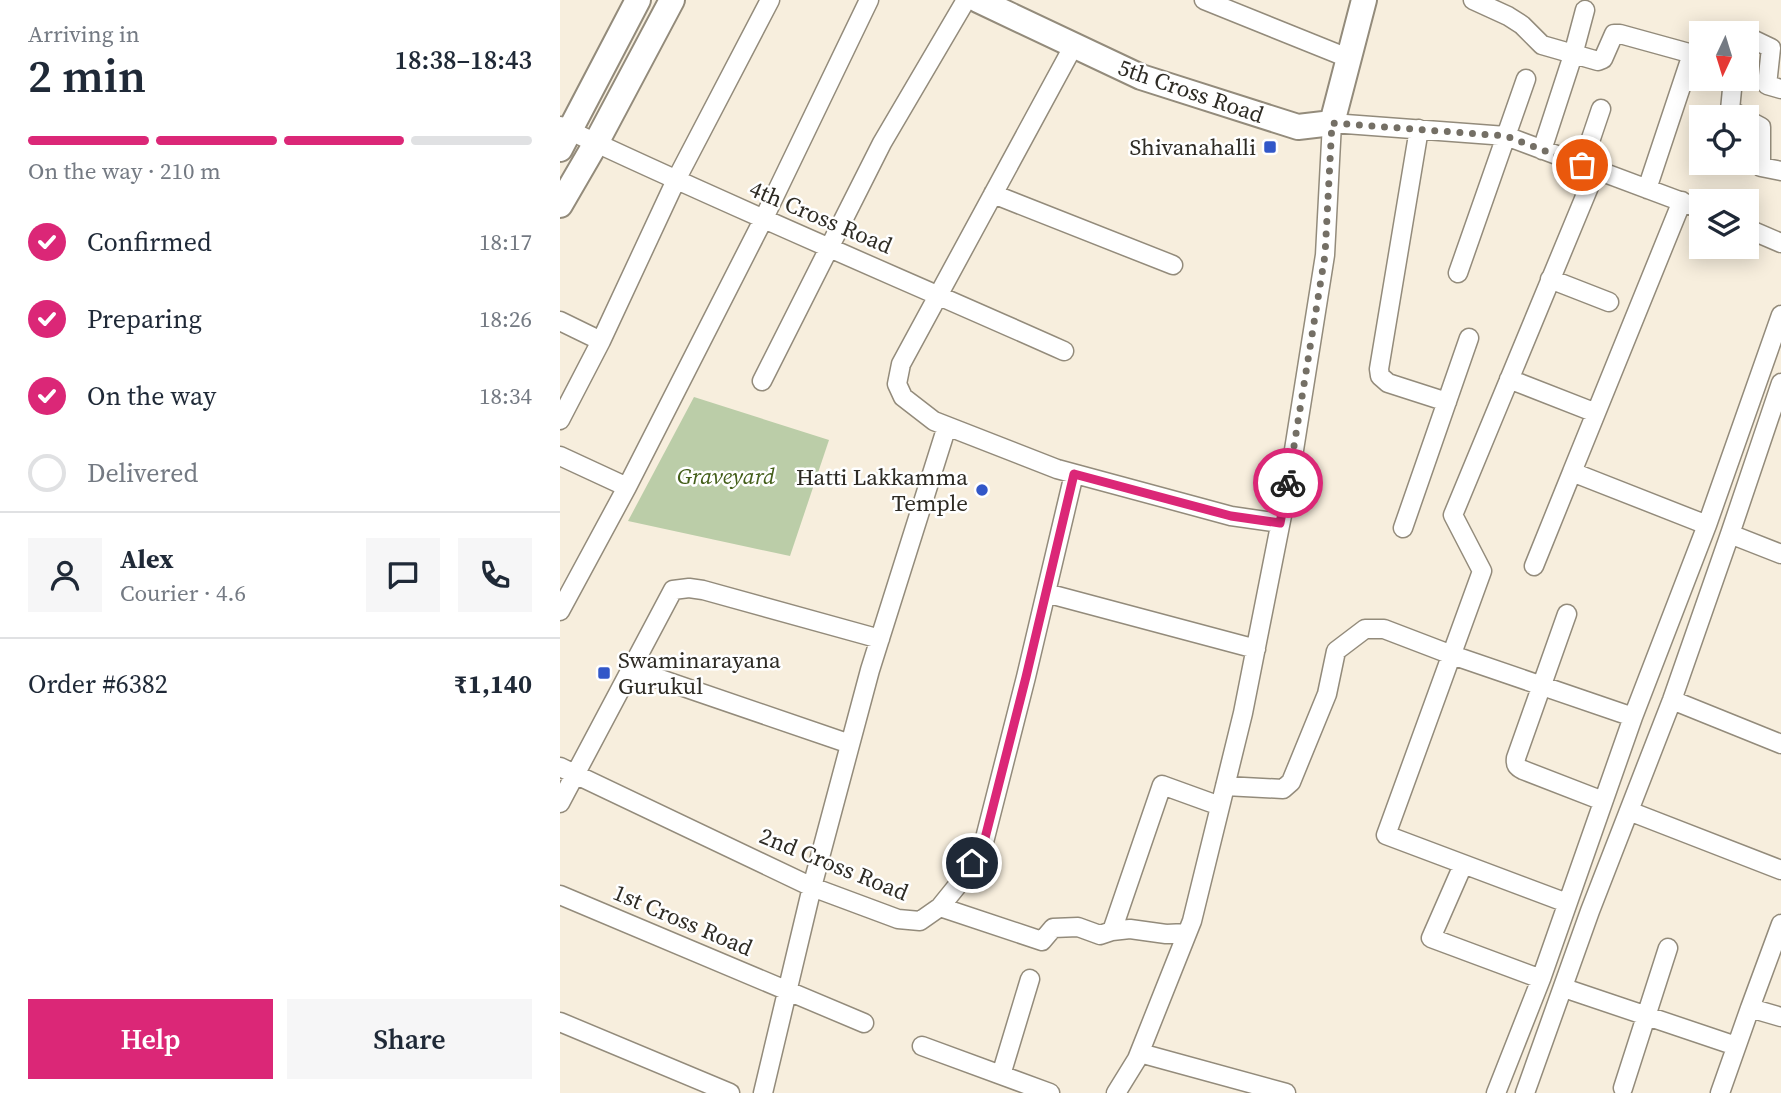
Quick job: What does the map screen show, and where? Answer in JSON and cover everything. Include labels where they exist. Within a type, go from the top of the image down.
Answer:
[{"type":"street","points":[[563,135],[638,0]]},
{"type":"street","points":[[560,205],[672,0]]},
{"type":"street","points":[[560,419],[601,341],[676,180],[770,0]]},
{"type":"street","points":[[560,611],[627,487],[763,220],[869,0]]},
{"type":"street","points":[[762,381],[882,143],[966,0]]},
{"type":"street","name":"5th Cross Road","points":[[978,0],[1140,77],[1298,127],[1332,123]]},
{"type":"street","points":[[1203,0],[1348,58]]},
{"type":"street","points":[[1116,1093],[1140,1052],[1192,921],[1243,713],[1290,475],[1325,255],[1332,123],[1364,0]]},
{"type":"street","points":[[1473,0],[1507,16],[1542,45],[1573,55],[1598,61],[1603,59],[1614,34],[1689,53],[1690,60],[1647,188]]},
{"type":"street","points":[[1542,150],[1585,10]]},
{"type":"street","points":[[1759,42],[1771,48],[1767,85],[1781,89]]},
{"type":"street","points":[[1074,45],[901,364],[898,384],[903,397],[934,421],[1056,469],[1231,516],[1280,523]]},
{"type":"street","points":[[1458,273],[1526,79]]},
{"type":"street","points":[[1567,903],[1386,835],[1482,571],[1453,515],[1550,279],[1589,168],[1601,109]]},
{"type":"street","points":[[1332,123],[1506,136],[1689,204]]},
{"type":"street","points":[[1759,126],[1760,167],[1781,171]]},
{"type":"street","points":[[1419,130],[1379,369],[1380,376],[1388,383],[1447,402]]},
{"type":"street","name":"4th Cross Road","points":[[563,135],[596,143],[763,220],[831,247],[1064,351]]},
{"type":"street","points":[[993,194],[1173,265]]},
{"type":"street","points":[[1534,566],[1682,201]]},
{"type":"street","points":[[1759,234],[1781,243]]},
{"type":"street","points":[[1550,279],[1609,302]]},
{"type":"street","points":[[1496,1093],[1541,979],[1633,717],[1706,525],[1781,315]]},
{"type":"street","points":[[560,321],[601,341]]},
{"type":"street","points":[[1403,528],[1469,338]]},
{"type":"street","points":[[1509,379],[1596,413]]},
{"type":"street","points":[[1525,1093],[1590,911],[1672,700],[1781,383]]},
{"type":"street","points":[[763,1093],[812,887],[850,744],[947,426]]},
{"type":"street","points":[[560,456],[627,487]]},
{"type":"street","points":[[1572,472],[1706,525]]},
{"type":"street","points":[[1074,474],[983,846],[940,908],[1042,941],[1053,928],[1078,927],[1100,935],[1130,929],[1166,934],[1187,933]]},
{"type":"street","points":[[1730,534],[1781,554]]},
{"type":"street","points":[[560,803],[568,770],[631,669],[673,590],[703,590],[880,639]]},
{"type":"street","points":[[1046,593],[1256,649]]},
{"type":"street","points":[[1567,614],[1516,758],[1516,766],[1603,801]]},
{"type":"street","points":[[1225,786],[1283,789],[1291,782],[1327,694],[1336,651],[1365,629],[1384,629],[1633,717]]},
{"type":"street","points":[[631,669],[850,744]]},
{"type":"street","points":[[1672,700],[1781,744]]},
{"type":"street","name":"2nd Cross Road","points":[[568,770],[812,887],[898,919],[920,921],[940,908]]},
{"type":"street","points":[[1112,931],[1162,785],[1220,806]]},
{"type":"street","points":[[1629,811],[1781,870]]},
{"type":"street","points":[[1463,865],[1432,938],[1541,979]]},
{"type":"street","name":"1st Cross Road","points":[[560,895],[864,1023]]},
{"type":"street","points":[[1720,1093],[1781,924]]},
{"type":"street","points":[[1623,1088],[1668,948]]},
{"type":"street","points":[[1001,1075],[1030,979]]},
{"type":"street","points":[[1564,988],[1736,1045]]},
{"type":"street","points":[[1750,1008],[1781,1017]]},
{"type":"street","points":[[560,1022],[730,1093]]},
{"type":"street","points":[[922,1046],[1050,1093]]},
{"type":"street","points":[[1140,1052],[1286,1093]]},
{"type":"green space","name":"Graveyard","points":[[694,397],[829,440],[790,556],[628,521]]},
{"type":"way so far","points":[[1288,483],[1325,255],[1332,123],[1506,136],[1582,165]]},
{"type":"place","name":"Shivanahalli","points":[[1270,147]]},
{"type":"place","name":"Hatti Lakkamma Temple","points":[[982,490]]},
{"type":"place","name":"Swaminarayana Gurukul","points":[[604,673]]},
{"type":"route","points":[[972,863],[983,846],[1074,474],[1231,516],[1280,523],[1288,483]]}]
